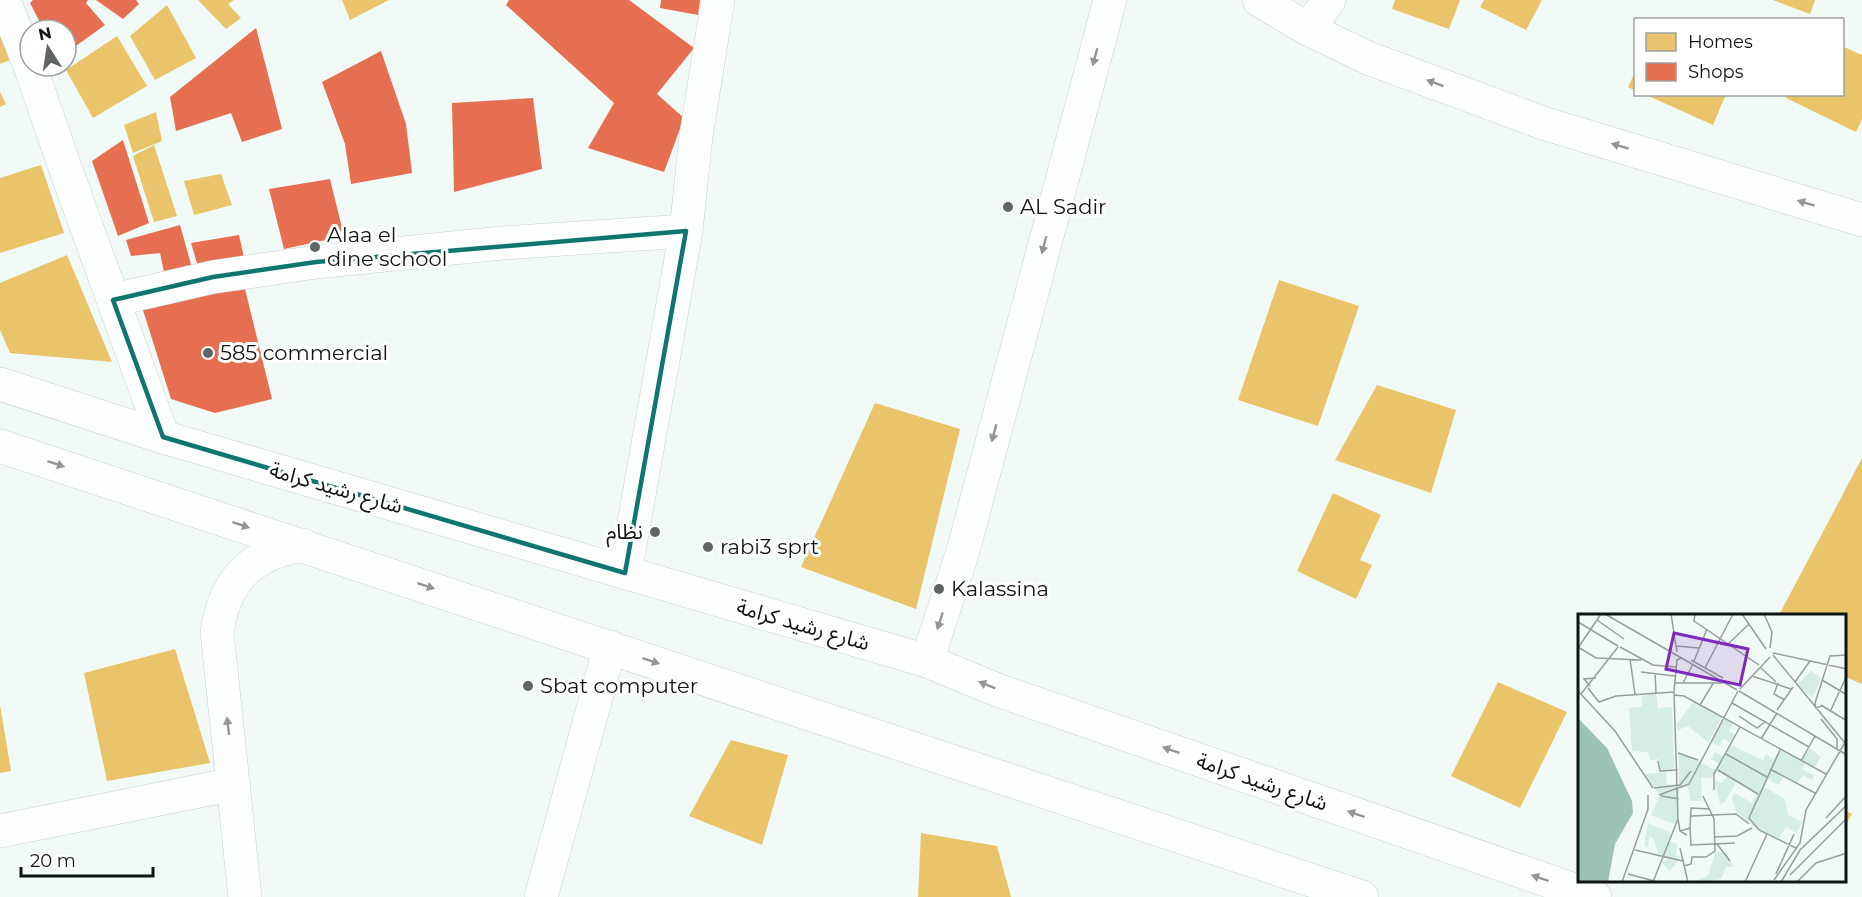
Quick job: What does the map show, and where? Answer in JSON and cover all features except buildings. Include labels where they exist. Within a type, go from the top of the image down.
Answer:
[{"type":"street","points":[[4,0],[163,437]]},
{"type":"street","points":[[625,573],[686,231],[696,136],[718,0]]},
{"type":"street","points":[[927,661],[963,551],[1110,0]]},
{"type":"street","points":[[1259,0],[1308,29],[1368,58],[1543,123],[1862,220]]},
{"type":"street","points":[[1308,29],[1329,0]]},
{"type":"street","points":[[113,300],[213,277],[316,262],[512,242],[686,231]]},
{"type":"street","name":"شارع رشيد كرامة","points":[[0,384],[163,437],[927,661],[1000,691],[1595,897]]},
{"type":"street","points":[[0,446],[1362,897]]},
{"type":"street","points":[[245,897],[217,632],[220,611],[229,590],[243,572],[261,558],[281,549],[303,545]]},
{"type":"street","points":[[541,897],[610,647]]},
{"type":"street","points":[[0,831],[234,784]]},
{"type":"highlighted area","points":[[686,231],[625,573],[163,437],[113,300],[213,277],[316,262]]},
{"type":"place","name":"AL Sadir","points":[[1008,207]]},
{"type":"place","name":"Alaa el dine school","points":[[315,247]]},
{"type":"place","name":"585 commercial","points":[[208,353]]},
{"type":"place","name":"نظام","points":[[655,532]]},
{"type":"place","name":"rabi3 sprt","points":[[708,547]]},
{"type":"place","name":"Kalassina","points":[[939,589]]},
{"type":"place","name":"Sbat computer","points":[[528,686]]}]
